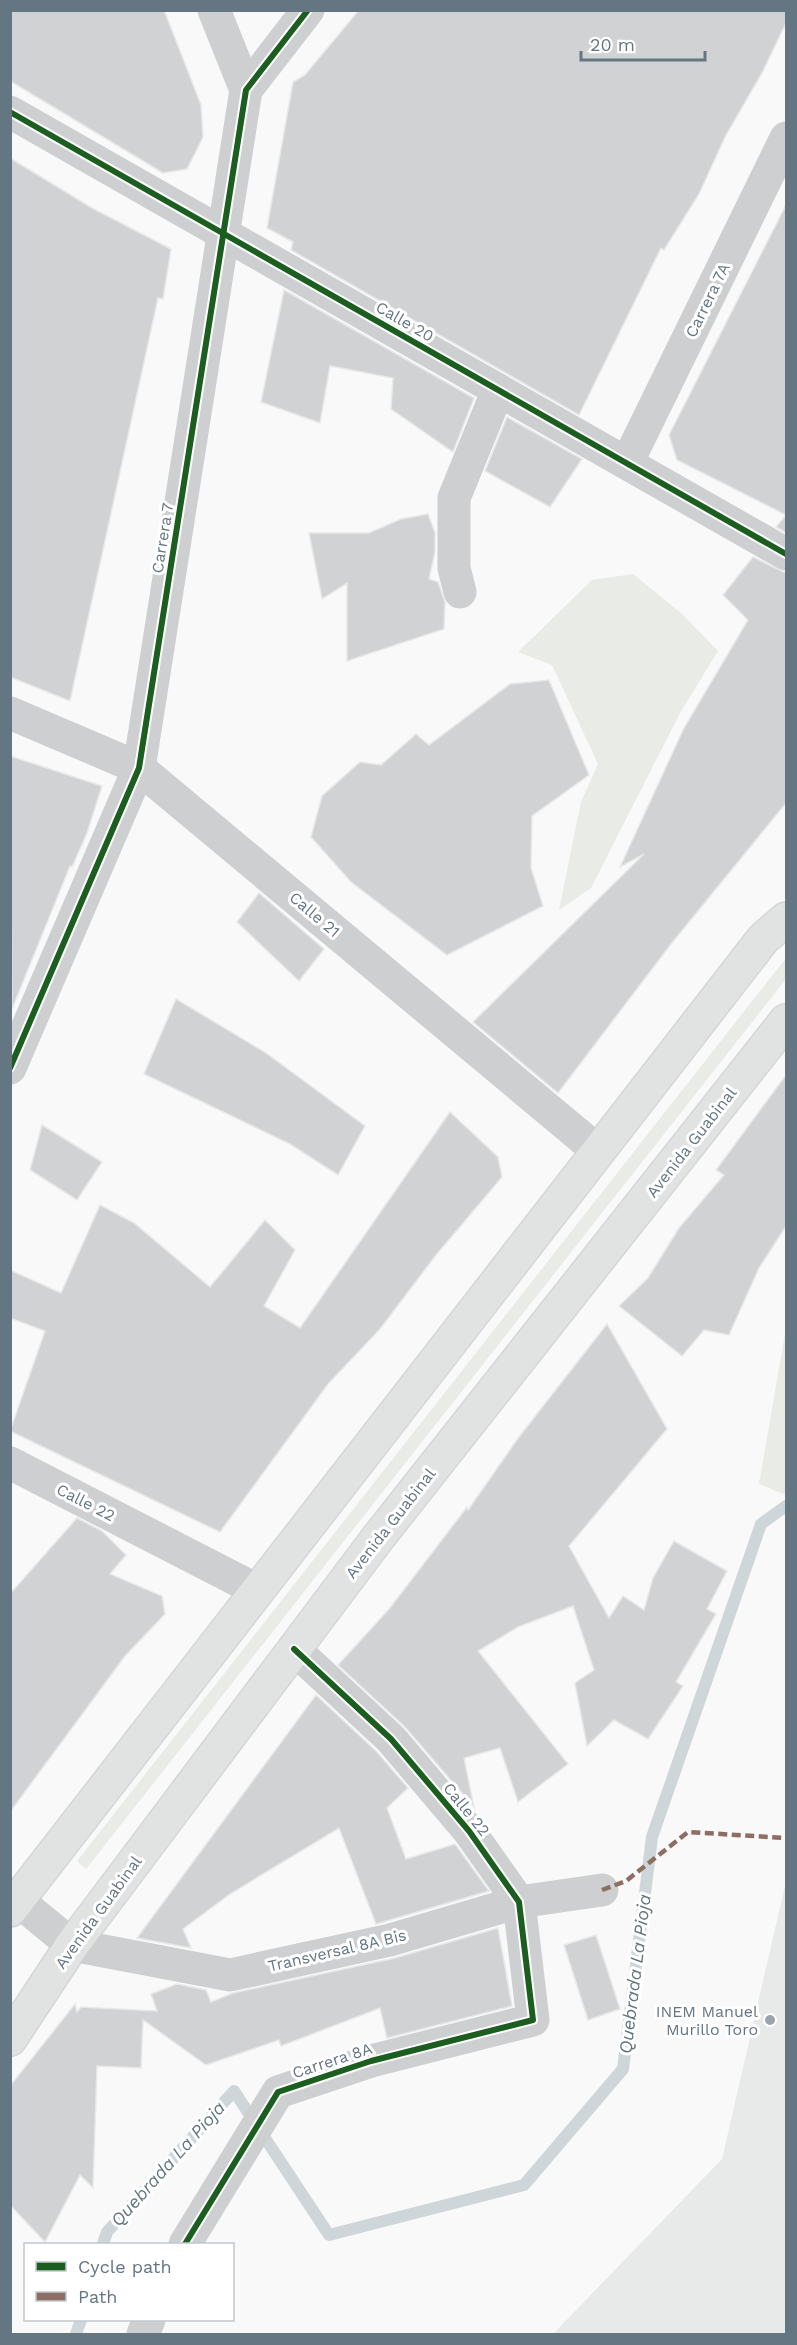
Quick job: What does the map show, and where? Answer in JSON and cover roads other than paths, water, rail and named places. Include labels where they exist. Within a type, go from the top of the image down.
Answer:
[{"type":"main road","points":[[13,1901],[763,939],[786,919]]},
{"type":"main road","name":"Avenida Guabinal","points":[[10,2039],[19,2005],[72,1945],[298,1653],[377,1539],[786,1021]]},
{"type":"street","points":[[214,10],[246,90]]},
{"type":"street","name":"Carrera 7","points":[[10,1068],[139,768],[246,90],[308,10]]},
{"type":"street","name":"Calle 20","points":[[10,112],[786,554]]},
{"type":"street","name":"Carrera 7A","points":[[627,463],[786,138]]},
{"type":"street","points":[[460,592],[454,568],[454,498],[498,390]]},
{"type":"street","name":"Calle 21","points":[[10,713],[139,768],[598,1151]]},
{"type":"street","name":"Calle 22","points":[[10,1463],[257,1590]]},
{"type":"street","name":"Calle 22","points":[[298,1653],[391,1739],[469,1831],[519,1902],[533,2020]]},
{"type":"street","name":"Transversal 8A Bis","points":[[72,1945],[230,1975],[390,1940],[519,1902],[602,1890]]},
{"type":"street","points":[[13,1901],[72,1945]]},
{"type":"street","name":"Carrera 8A","points":[[186,2243],[278,2092],[371,2061],[533,2020]]},
{"type":"waterway","name":"Quebrada La Pioja","points":[[103,2243],[107,2232],[234,2091],[329,2235],[524,2185],[623,2069],[652,1837],[761,1524],[786,1506]]},
{"type":"waterway","name":"Quebrada La Pioja","points":[[76,2334],[81,2321]]},
{"type":"place","name":"INEM Manuel Murillo Toro","points":[[770,2020]]}]
